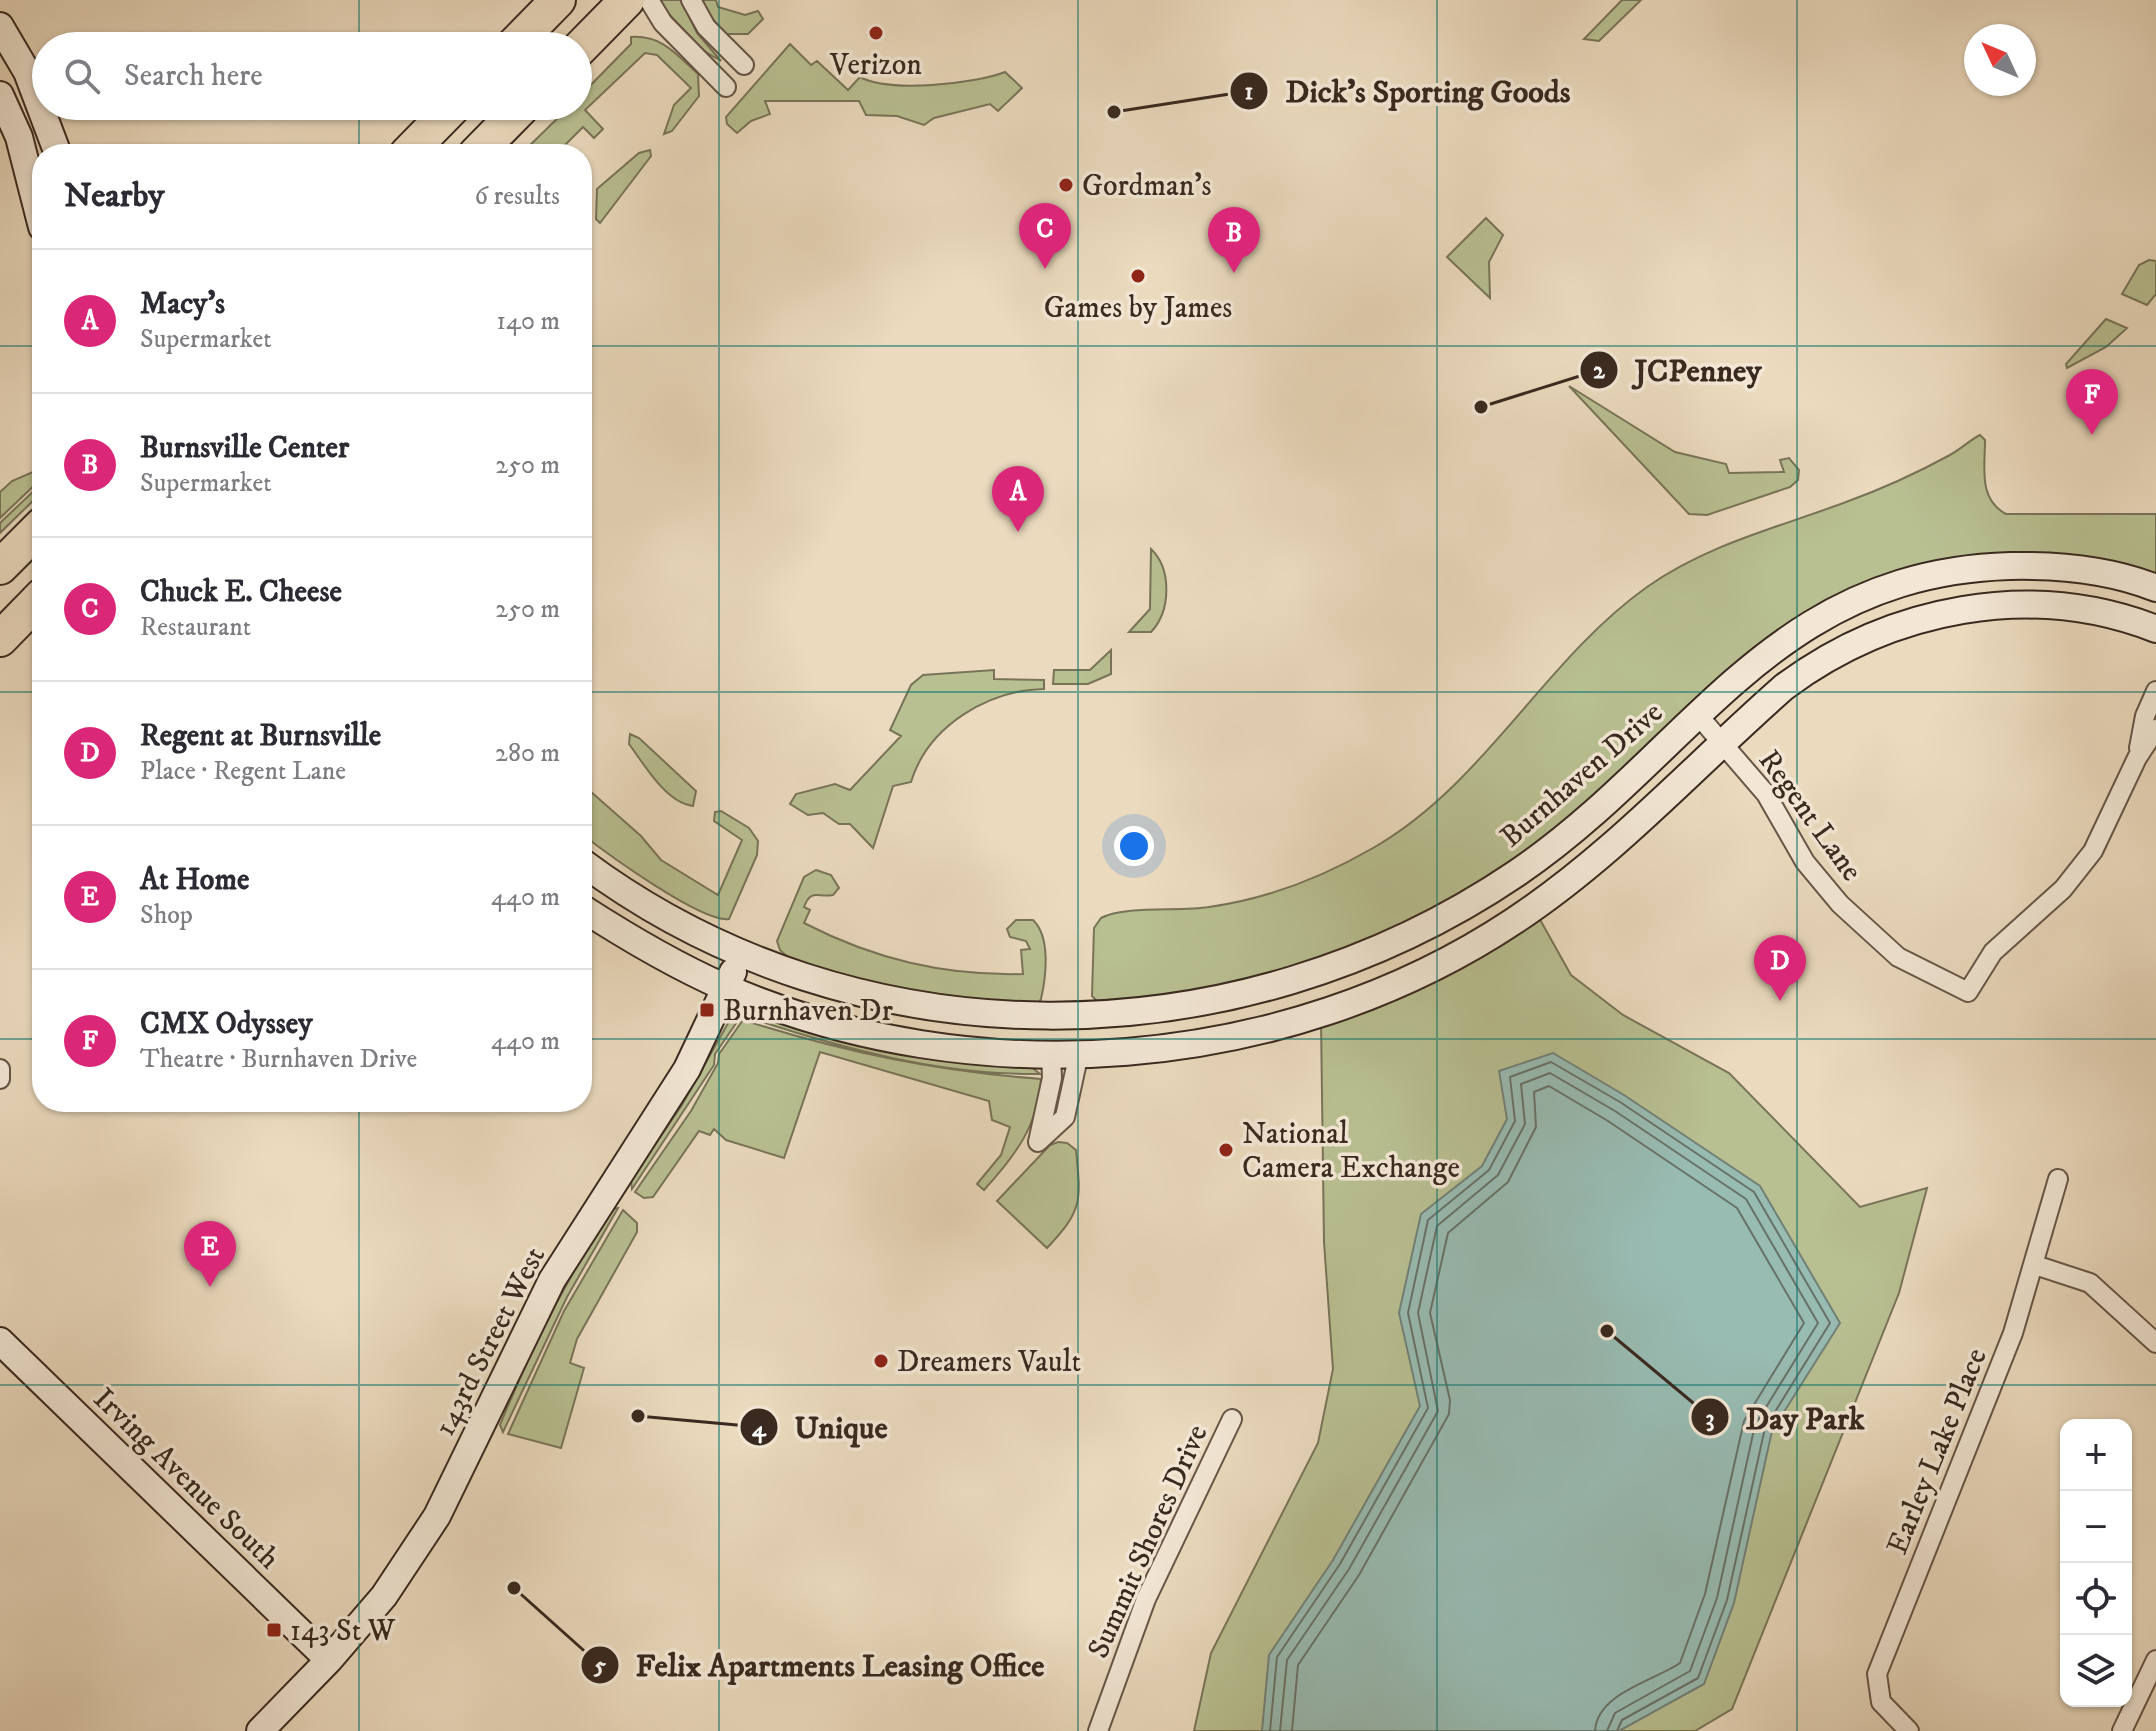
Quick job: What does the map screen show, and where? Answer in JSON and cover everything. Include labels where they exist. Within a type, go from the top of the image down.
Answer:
[{"type":"highway","points":[[576,32],[592,0]]},
{"type":"highway","points":[[592,36],[627,0]]},
{"type":"highway","points":[[526,32],[554,2]]},
{"type":"highway","points":[[417,144],[440,120]]},
{"type":"highway","points":[[486,143],[507,120]]},
{"type":"highway","points":[[0,542],[32,514]]},
{"type":"highway","points":[[0,567],[32,535]]},
{"type":"highway","points":[[0,639],[32,606]]},
{"type":"street","points":[[649,0],[663,23],[726,87]]},
{"type":"street","points":[[691,0],[706,27],[744,65]]},
{"type":"street","points":[[0,26],[32,85]]},
{"type":"street","points":[[27,72],[0,97],[19,137],[32,188]]},
{"type":"street","points":[[45,120],[54,144]]},
{"type":"street","name":"Burnhaven Drive","points":[[592,869],[644,903],[741,954],[889,999],[1007,1016],[1126,1015],[1198,1005],[1267,989],[1335,967],[1401,940],[1490,891],[1578,827],[1763,655],[1824,615],[1926,577],[1961,569],[2033,566],[2106,574],[2156,588]]},
{"type":"street","points":[[592,914],[639,943],[726,988],[804,1016],[881,1036],[951,1048],[1051,1055],[1165,1048],[1238,1035],[1336,1008],[1416,974],[1512,923],[1574,879],[1631,831],[1722,743],[1811,667],[1868,637],[1928,616],[1963,609],[2033,605],[2101,613],[2156,629]]},
{"type":"street","points":[[2137,758],[2145,716],[2156,691]]},
{"type":"street","name":"Regent Lane","points":[[1697,714],[1766,794],[1805,862],[1840,904],[1898,957],[1968,992],[1993,952],[2063,889],[2093,851],[2137,758]]},
{"type":"street","points":[[2137,758],[2156,729]]},
{"type":"street","name":"143rd Street West","points":[[260,1731],[329,1660],[384,1596],[437,1516],[552,1280],[687,1069],[741,954]]},
{"type":"street","points":[[1051,1055],[1052,1078],[1038,1142],[1065,1117],[1079,1053]]},
{"type":"street","points":[[0,1069],[0,1079]]},
{"type":"street","name":"Earley Lake Place","points":[[1909,1731],[1881,1702],[1877,1674],[2013,1333],[2058,1179]]},
{"type":"street","points":[[2035,1265],[2090,1283],[2156,1343]]},
{"type":"street","name":"Irving Avenue South","points":[[0,1341],[329,1660]]},
{"type":"street","name":"Summit Shores Drive","points":[[1098,1731],[1146,1599],[1232,1419]]},
{"type":"street","points":[[2122,1731],[2156,1660]]},
{"type":"green space","points":[[661,0],[681,0],[697,33],[721,61],[704,51],[663,8]]},
{"type":"green space","points":[[697,0],[716,0],[718,7],[745,15],[758,11],[763,19],[748,34],[725,34]]},
{"type":"green space","points":[[1622,0],[1641,0],[1599,41],[1584,39]]},
{"type":"green space","points":[[631,37],[660,43],[698,74],[699,96],[672,131],[664,134],[674,105],[691,88],[657,55],[645,53],[592,103],[592,84],[631,44]]},
{"type":"green space","points":[[790,44],[811,65],[817,61],[848,90],[860,77],[873,82],[911,86],[974,80],[1005,72],[1022,88],[998,111],[990,104],[934,118],[924,125],[897,116],[866,115],[859,101],[765,101],[770,114],[751,121],[737,133],[727,124],[726,117]]},
{"type":"green space","points":[[592,117],[603,129],[594,138],[583,127],[566,144],[531,144],[556,120],[592,120]]},
{"type":"green space","points":[[650,150],[651,156],[600,223],[596,219],[597,189],[639,153]]},
{"type":"green space","points":[[1486,218],[1503,235],[1489,262],[1490,298],[1447,257]]},
{"type":"green space","points":[[2149,260],[2156,261],[2156,294],[2147,305],[2122,294],[2139,265]]},
{"type":"green space","points":[[2106,319],[2127,328],[2106,347],[2067,368],[2066,364]]},
{"type":"green space","points":[[1569,386],[1675,452],[1726,464],[1729,473],[1784,472],[1780,460],[1789,458],[1799,470],[1798,480],[1790,487],[1707,515],[1689,514]]},
{"type":"green space","points":[[1980,435],[1985,440],[1987,491],[1997,508],[2006,514],[2156,514],[2156,577],[1906,577],[1878,581],[1833,599],[1792,622],[1754,650],[1717,680],[1614,779],[1539,844],[1445,904],[1341,953],[1235,986],[1173,997],[1099,1003],[1092,996],[1094,928],[1101,918],[1138,910],[1197,908],[1252,898],[1294,885],[1354,859],[1413,821],[1448,791],[1576,650],[1647,587],[1719,548],[1899,480],[1950,455]]},
{"type":"green space","points":[[32,472],[32,488],[0,518],[0,492],[12,481]]},
{"type":"green space","points":[[32,493],[32,502],[0,533],[0,523]]},
{"type":"green space","points":[[1151,549],[1163,567],[1165,602],[1158,623],[1151,632],[1129,632],[1150,609]]},
{"type":"green space","points":[[1111,650],[1111,674],[1088,684],[1053,684],[1054,670],[1090,670]]},
{"type":"green space","points":[[994,670],[994,679],[1044,680],[1044,689],[1002,696],[982,704],[946,728],[919,762],[911,782],[893,786],[873,848],[850,824],[839,824],[823,813],[808,815],[790,804],[796,794],[835,784],[850,790],[901,736],[890,730],[911,685],[923,675]]},
{"type":"green space","points":[[630,734],[639,738],[696,791],[693,806],[674,798],[656,781],[629,744]]},
{"type":"green space","points":[[592,793],[641,836],[661,860],[718,895],[742,840],[714,821],[715,812],[721,811],[749,828],[758,841],[757,855],[729,919],[698,910],[592,841]]},
{"type":"green space","points":[[816,870],[831,875],[839,888],[833,895],[809,898],[804,907],[810,910],[804,923],[830,936],[910,963],[965,972],[1023,974],[1021,950],[1030,949],[1026,941],[1010,937],[1007,929],[1016,920],[1033,920],[1043,936],[1045,947],[1041,999],[1037,1005],[913,994],[790,959],[780,950],[777,941],[804,877]]},
{"type":"green space","points":[[1538,916],[1571,975],[1623,1015],[1729,1073],[1860,1207],[1927,1188],[1899,1293],[1732,1709],[1695,1731],[1194,1731],[1211,1653],[1318,1443],[1333,1369],[1324,1242],[1321,1021]]},
{"type":"green space","points":[[748,1009],[1029,1065],[1040,1074],[964,1070],[853,1049],[744,1016]]},
{"type":"green space","points":[[732,1016],[739,1019],[715,1054],[714,1065],[632,1189],[631,1180],[682,1105]]},
{"type":"green space","points":[[743,1020],[817,1042],[890,1058],[964,1071],[1041,1079],[1030,1126],[1006,1165],[984,1190],[977,1184],[1001,1155],[1010,1127],[992,1120],[989,1101],[820,1052],[784,1158],[726,1140],[714,1129],[710,1135],[699,1131],[653,1197],[644,1198],[635,1192],[691,1111],[718,1063],[719,1054]]},
{"type":"green space","points":[[1067,1143],[1076,1150],[1079,1193],[1073,1214],[1047,1248],[997,1201],[1050,1145]]},
{"type":"green space","points":[[618,1208],[567,1297],[503,1432],[500,1425],[551,1314],[612,1209]]},
{"type":"green space","points":[[623,1210],[637,1223],[637,1232],[577,1339],[570,1363],[584,1368],[561,1448],[508,1434],[564,1311]]},
{"type":"water","points":[[1553,1053],[1624,1095],[1760,1186],[1840,1323],[1772,1431],[1734,1603],[1704,1684],[1619,1731],[1262,1731],[1269,1655],[1333,1560],[1420,1406],[1399,1313],[1421,1214],[1482,1166],[1507,1119],[1499,1071]]},
{"type":"place","name":"Verizon","points":[[876,33]]},
{"type":"place","name":"Dick's Sporting Goods","points":[[1114,112]]},
{"type":"place","name":"Gordman's","points":[[1066,185]]},
{"type":"place","name":"Chuck E. Cheese","points":[[1045,269]]},
{"type":"place","name":"Burnsville Center","points":[[1234,273]]},
{"type":"place","name":"Games by James","points":[[1138,276]]},
{"type":"place","name":"JCPenney","points":[[1481,407]]},
{"type":"place","name":"CMX Odyssey","points":[[2092,435]]},
{"type":"place","name":"Macy's","points":[[1018,532]]},
{"type":"place","name":"Regent at Burnsville","points":[[1780,1001]]},
{"type":"place","name":"Burnhaven Dr","points":[[707,1010]]},
{"type":"place","name":"National Camera Exchange","points":[[1226,1150]]},
{"type":"place","name":"At Home","points":[[210,1287]]},
{"type":"place","name":"Day Park","points":[[1607,1331]]},
{"type":"place","name":"Dreamers Vault","points":[[881,1361]]},
{"type":"place","name":"Unique","points":[[638,1416]]},
{"type":"place","name":"Felix Apartments Leasing Office","points":[[514,1588]]},
{"type":"place","name":"143 St W","points":[[274,1630]]}]
